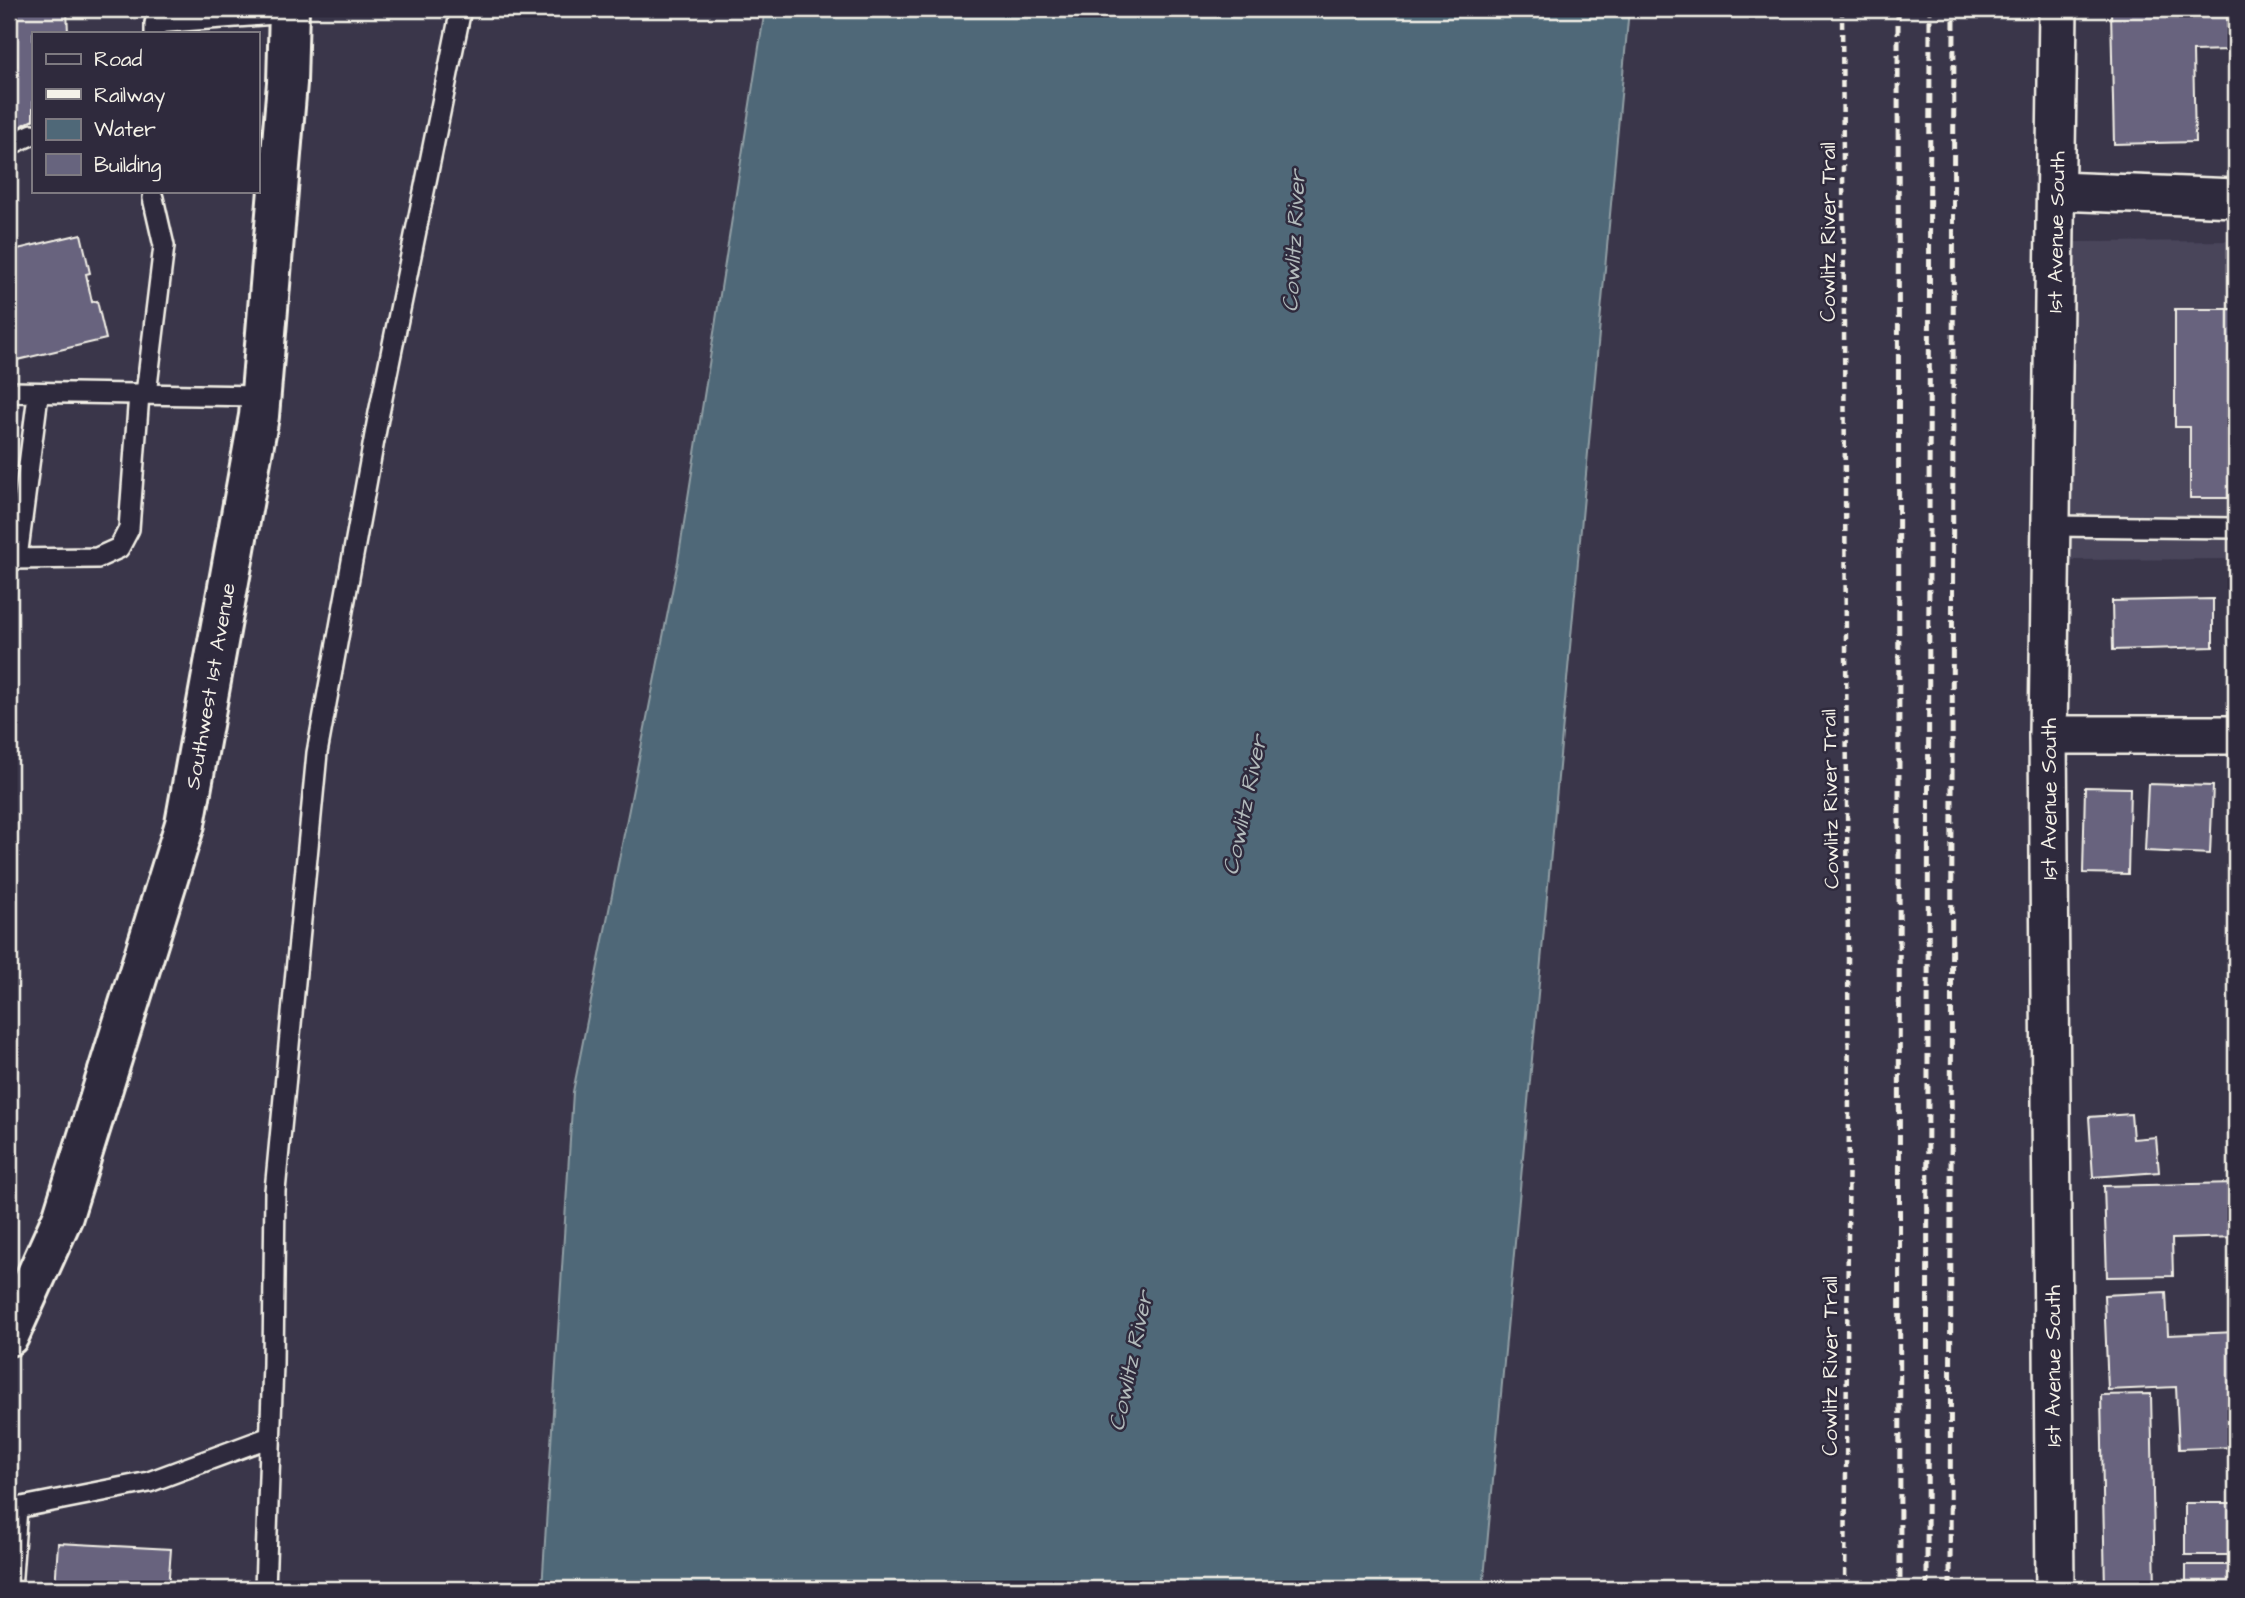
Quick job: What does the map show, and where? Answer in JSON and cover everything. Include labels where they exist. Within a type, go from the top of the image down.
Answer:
[{"type":"main road","name":"Southwest 1st Avenue","points":[[9,1336],[63,1216],[185,824],[260,396],[288,83],[289,11]]},
{"type":"street","name":"1st Avenue South","points":[[2055,1589],[2048,735],[2058,9]]},
{"type":"street","points":[[2057,191],[2236,198]]},
{"type":"street","points":[[2048,735],[2236,735]]},
{"type":"lane","points":[[265,1589],[275,1191],[317,753],[379,413],[461,9]]},
{"type":"lane","points":[[154,22],[289,11]]},
{"type":"lane","points":[[9,145],[32,134]]},
{"type":"lane","points":[[38,394],[13,559],[97,558],[120,548],[129,529],[142,394],[164,246],[153,198]]},
{"type":"lane","points":[[9,392],[260,396]]},
{"type":"lane","points":[[2052,526],[2236,528]]},
{"type":"lane","points":[[11,1589],[13,1508],[149,1482],[270,1437]]},
{"type":"path","name":"Cowlitz River Trail","points":[[1842,9],[1849,1116],[1844,1589]]},
{"type":"shaded area","points":[[2236,241],[2236,559],[2069,560],[2074,242]]},
{"type":"water","name":"Cowlitz River","points":[[765,9],[1629,9],[1483,1589],[542,1589],[573,1092],[678,561]]},
{"type":"building","points":[[9,9],[67,9],[68,32],[32,32],[32,120],[9,132],[9,71],[17,66],[15,39],[9,40]]},
{"type":"building","points":[[2227,9],[2228,50],[2193,51],[2195,142],[2114,144],[2111,12]]},
{"type":"building","points":[[81,234],[90,273],[86,274],[92,302],[97,301],[106,339],[9,362],[9,251]]},
{"type":"building","points":[[2175,309],[2236,309],[2236,498],[2190,498],[2190,427],[2175,427]]},
{"type":"building","points":[[2213,599],[2213,647],[2113,650],[2112,601]]},
{"type":"building","points":[[2148,784],[2213,786],[2210,854],[2145,851]]},
{"type":"building","points":[[2085,787],[2130,788],[2128,874],[2083,873]]},
{"type":"building","points":[[2131,1114],[2133,1139],[2156,1137],[2159,1172],[2093,1177],[2089,1117]]},
{"type":"building","points":[[2236,1183],[2236,1237],[2172,1239],[2173,1276],[2107,1277],[2104,1186]]},
{"type":"building","points":[[2166,1292],[2168,1335],[2236,1332],[2236,1447],[2179,1449],[2176,1387],[2108,1390],[2104,1295]]},
{"type":"building","points":[[2151,1394],[2155,1589],[2105,1589],[2101,1395]]},
{"type":"building","points":[[2185,1503],[2236,1503],[2236,1555],[2185,1555]]},
{"type":"building","points":[[58,1543],[171,1549],[168,1589],[55,1589]]},
{"type":"building","points":[[2186,1565],[2236,1565],[2236,1589],[2186,1589]]},
{"type":"railway","points":[[1898,9],[1900,1589]]},
{"type":"railway","points":[[1927,1589],[1930,9]]},
{"type":"railway","points":[[1950,1589],[1954,9]]}]
